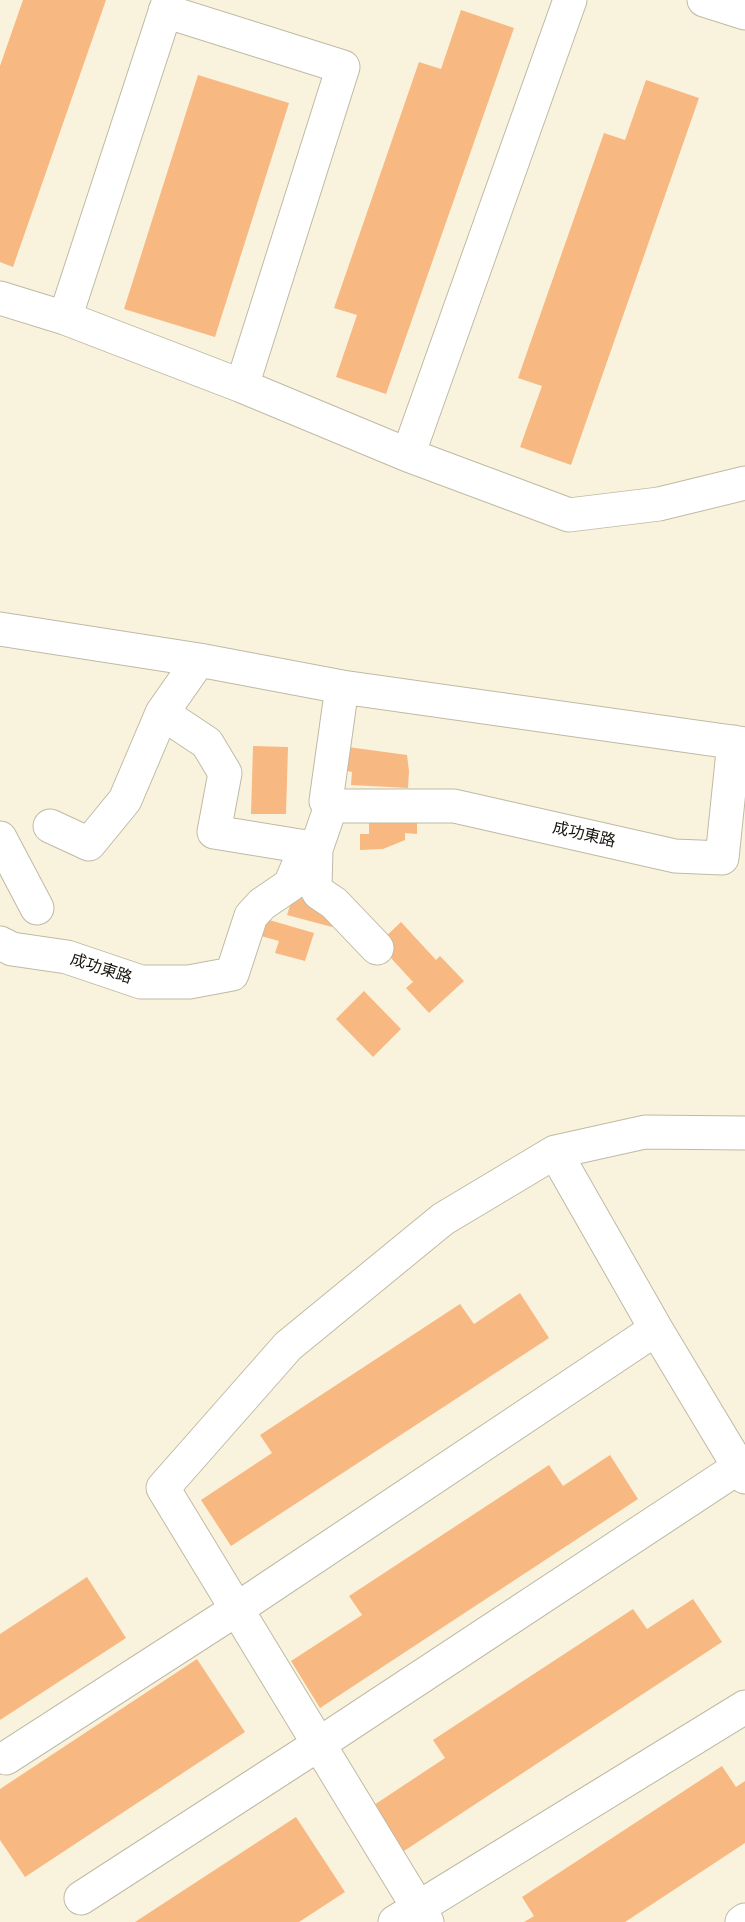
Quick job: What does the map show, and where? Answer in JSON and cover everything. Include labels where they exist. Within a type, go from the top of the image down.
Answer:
[{"type":"street","points":[[408,455],[570,0]]},
{"type":"street","points":[[704,0],[745,13]]},
{"type":"street","points":[[65,318],[167,6],[343,67],[242,386]]},
{"type":"street","points":[[0,298],[65,318],[242,386],[408,455],[569,515],[659,504],[745,483]]},
{"type":"street","name":"成功東路","points":[[0,629],[199,660],[342,687],[740,743],[722,858],[675,856],[454,806],[331,806],[326,801],[342,687]]},
{"type":"street","points":[[50,826],[89,844],[125,800],[162,713],[199,660]]},
{"type":"street","points":[[162,713],[207,743],[225,772],[214,832],[311,848]]},
{"type":"street","name":"成功東路","points":[[0,943],[12,949],[67,957],[141,982],[189,982],[232,974],[251,916],[262,904],[290,885],[331,806]]},
{"type":"street","points":[[0,838],[37,908]]},
{"type":"street","name":"成功東路","points":[[311,848],[315,886],[319,893],[334,903],[377,948]]},
{"type":"street","points":[[745,1133],[645,1132],[555,1152],[442,1219],[288,1346],[163,1488],[319,1744],[413,1917],[745,1707]]},
{"type":"street","points":[[81,1898],[742,1472],[656,1329],[555,1152]]},
{"type":"street","points":[[6,1758],[237,1609],[656,1329]]},
{"type":"building","points":[[23,0],[106,0],[13,267],[0,262],[0,66]]},
{"type":"building","points":[[461,10],[514,28],[386,394],[336,377],[357,315],[334,308],[419,62],[441,69]]},
{"type":"building","points":[[198,75],[289,103],[215,337],[124,309]]},
{"type":"building","points":[[646,80],[699,98],[571,465],[520,447],[542,386],[518,378],[604,133],[625,140]]},
{"type":"building","points":[[253,746],[288,747],[286,814],[251,814]]},
{"type":"building","points":[[348,747],[407,755],[408,788],[351,785],[352,772],[348,771]]},
{"type":"building","points":[[417,809],[417,834],[405,833],[405,840],[383,849],[360,850],[360,834],[369,834],[369,810]]},
{"type":"building","points":[[293,896],[337,908],[332,927],[287,915]]},
{"type":"building","points":[[259,917],[314,933],[305,961],[275,953],[279,941],[254,934]]},
{"type":"building","points":[[401,922],[436,960],[440,956],[464,981],[429,1013],[406,988],[413,982],[378,944]]},
{"type":"building","points":[[364,991],[401,1029],[373,1057],[336,1019]]},
{"type":"building","points":[[520,1293],[549,1338],[231,1546],[201,1500],[272,1453],[260,1435],[460,1304],[474,1324]]},
{"type":"building","points":[[610,1455],[638,1499],[320,1708],[291,1661],[362,1615],[349,1596],[549,1465],[563,1486]]},
{"type":"building","points":[[87,1577],[126,1638],[0,1720],[0,1634]]},
{"type":"building","points":[[693,1599],[722,1642],[404,1851],[374,1805],[445,1758],[433,1740],[633,1609],[647,1629]]},
{"type":"building","points":[[197,1659],[245,1732],[25,1877],[0,1840],[0,1789]]},
{"type":"building","points":[[722,1766],[736,1787],[745,1781],[745,1843],[625,1922],[524,1922],[534,1916],[522,1897]]},
{"type":"building","points":[[296,1817],[345,1892],[299,1922],[135,1922]]}]
